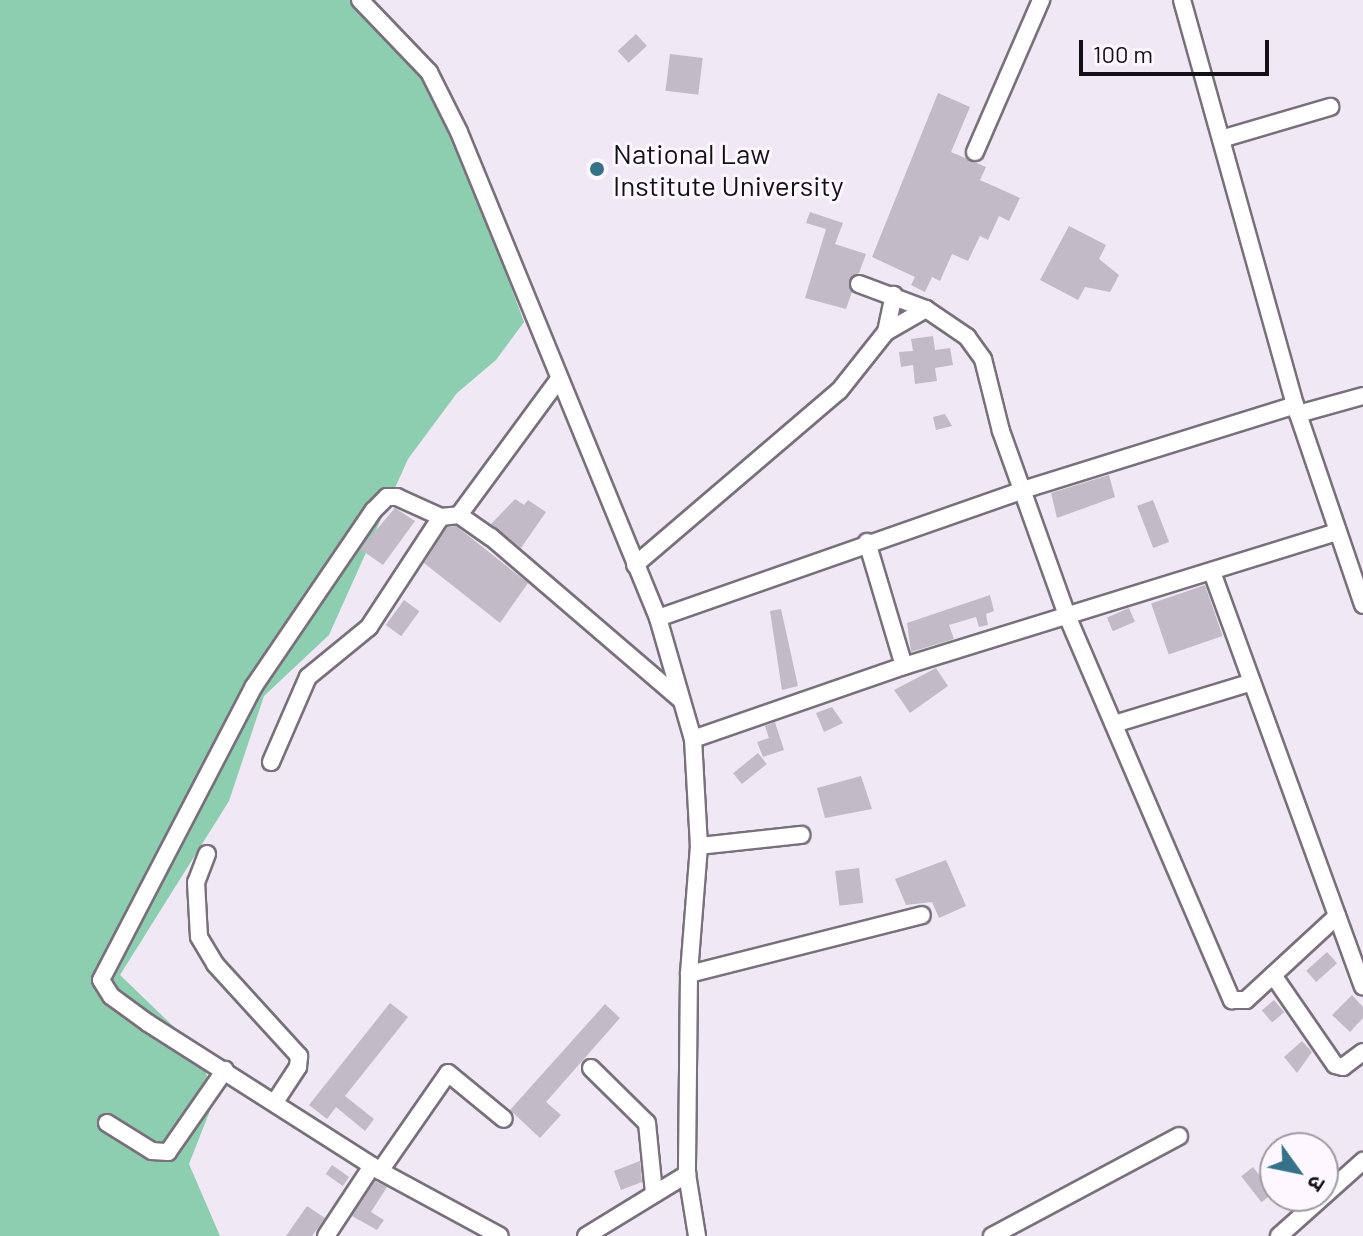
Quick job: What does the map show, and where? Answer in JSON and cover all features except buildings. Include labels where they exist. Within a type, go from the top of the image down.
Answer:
[{"type":"street","points":[[975,152],[1041,0]]},
{"type":"street","points":[[1182,0],[1296,410],[1363,605]]},
{"type":"street","points":[[370,3],[429,72],[487,198],[558,380],[658,618],[693,739],[699,846],[689,974],[687,1174],[697,1236]]},
{"type":"street","points":[[1221,139],[1330,107]]},
{"type":"street","points":[[859,284],[926,309],[967,337],[983,359],[1001,431],[1026,489],[1068,618],[1232,1000],[1246,1000],[1337,916]]},
{"type":"street","points":[[886,332],[894,295]]},
{"type":"street","points":[[635,565],[839,391],[886,332],[926,309]]},
{"type":"street","points":[[459,515],[558,380]]},
{"type":"street","points":[[658,618],[867,542],[1026,489],[1296,410],[1363,396]]},
{"type":"street","points":[[500,1236],[376,1169],[111,996],[103,986],[103,972],[270,659],[373,511],[387,497],[397,497],[441,517],[459,515],[668,685],[683,702]]},
{"type":"street","points":[[271,762],[308,677],[369,627],[441,517]]},
{"type":"street","points":[[693,739],[904,666],[1068,618],[1338,532]]},
{"type":"street","points":[[867,542],[904,666]]},
{"type":"street","points":[[1212,572],[1363,986]]},
{"type":"street","points":[[1114,724],[1252,682]]},
{"type":"street","points":[[699,846],[801,835]]},
{"type":"street","points":[[207,854],[196,882],[199,937],[215,964],[299,1056],[298,1067],[275,1102]]},
{"type":"street","points":[[689,974],[922,915]]},
{"type":"street","points":[[1273,975],[1335,1065],[1343,1067],[1363,1052]]},
{"type":"street","points":[[591,1068],[647,1123],[654,1193]]},
{"type":"street","points":[[107,1123],[152,1151],[168,1152],[225,1070]]},
{"type":"street","points":[[326,1236],[448,1073],[504,1119]]},
{"type":"street","points":[[992,1236],[1179,1136]]},
{"type":"street","points":[[1279,1236],[1363,1161]]},
{"type":"street","points":[[586,1236],[687,1174]]},
{"type":"green space","points":[[0,0],[360,0],[379,16],[427,84],[475,189],[524,322],[496,360],[457,393],[408,459],[329,635],[264,696],[229,801],[120,975],[202,1054],[213,1103],[189,1164],[220,1236],[0,1236]]},
{"type":"place","name":"National Law Institute University","points":[[597,169]]}]
